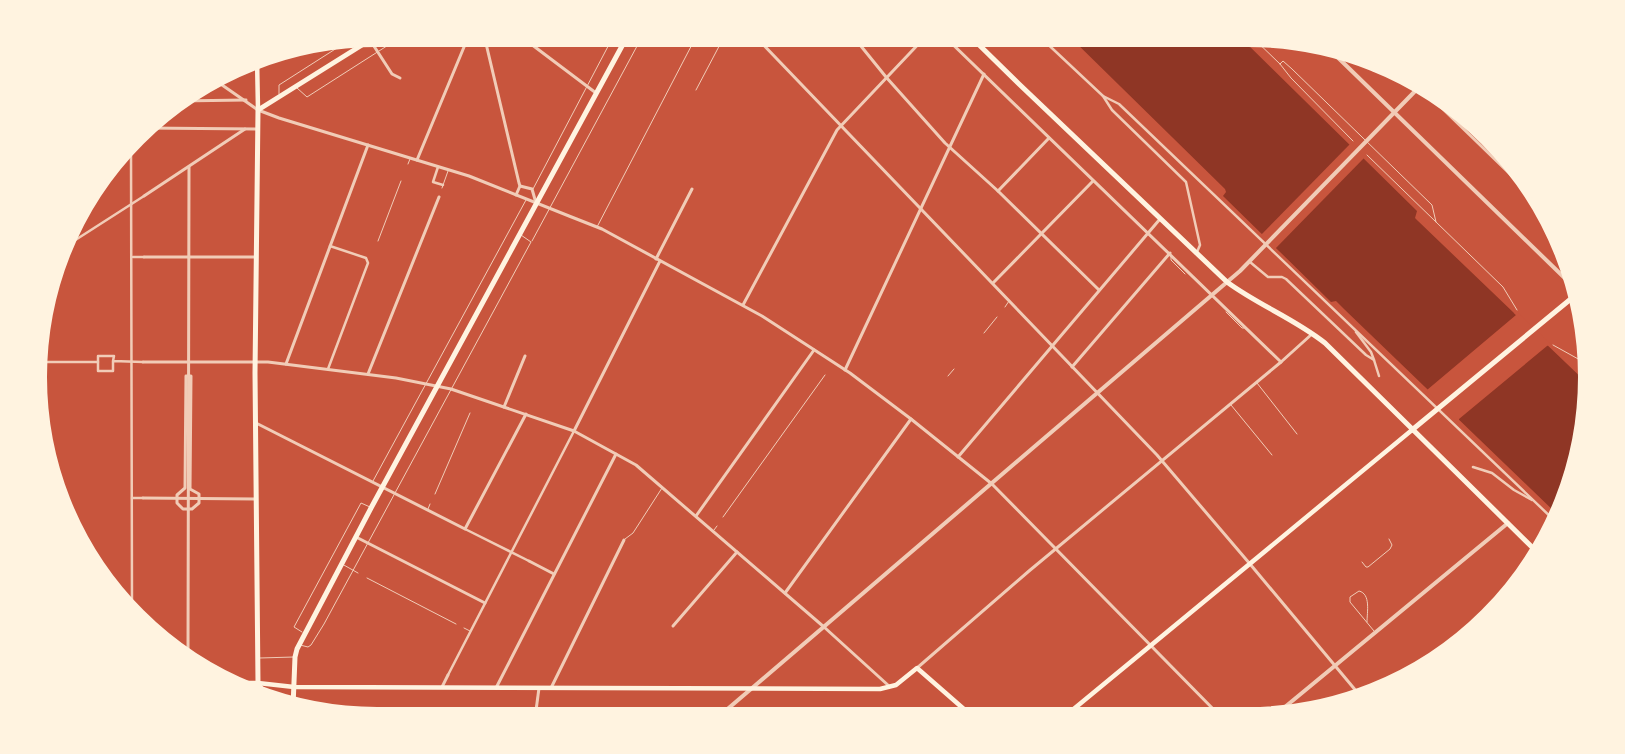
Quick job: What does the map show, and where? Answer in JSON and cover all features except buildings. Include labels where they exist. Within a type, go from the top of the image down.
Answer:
[{"type":"main road","points":[[258,110],[364,44]]},
{"type":"main road","points":[[293,700],[295,657],[305,633],[623,44]]},
{"type":"main road","points":[[978,44],[1227,282],[1241,293],[1312,334],[1332,350],[1534,549]]},
{"type":"main road","points":[[258,66],[255,422],[258,683],[262,690]]},
{"type":"main road","points":[[1072,710],[1572,297]]},
{"type":"main road","points":[[245,683],[294,687],[891,688],[917,668],[965,710]]},
{"type":"street","points":[[372,44],[392,74],[400,78]]},
{"type":"street","points":[[417,160],[465,44]]},
{"type":"street","points":[[486,44],[520,186],[516,195]]},
{"type":"street","points":[[531,44],[596,93]]},
{"type":"street","points":[[763,44],[1162,461],[1357,692]]},
{"type":"street","points":[[859,44],[886,77],[950,148],[998,191],[1099,290]]},
{"type":"street","points":[[743,305],[840,125],[918,44]]},
{"type":"street","points":[[952,44],[1281,362]]},
{"type":"street","points":[[1048,44],[1103,96],[1112,110],[1186,182],[1200,245],[1197,254]]},
{"type":"street","points":[[1336,56],[1567,281]]},
{"type":"street","points":[[845,370],[984,74]]},
{"type":"street","points":[[220,83],[258,110],[449,170],[597,227],[762,316],[832,364],[845,370],[911,419],[992,484],[1214,710]]},
{"type":"street","points":[[727,710],[1250,262],[1416,89]]},
{"type":"street","points":[[1103,96],[1120,104],[1550,517]]},
{"type":"street","points":[[191,101],[246,100]]},
{"type":"street","points":[[1441,106],[1516,179]]},
{"type":"street","points":[[155,128],[258,129]]},
{"type":"street","points":[[72,242],[245,129]]},
{"type":"street","points":[[998,191],[1049,138]]},
{"type":"street","points":[[286,364],[369,145]]},
{"type":"street","points":[[131,152],[132,603]]},
{"type":"street","points":[[188,651],[189,167]]},
{"type":"street","points":[[438,167],[433,182],[443,186]]},
{"type":"street","points":[[993,283],[1093,181]]},
{"type":"street","points":[[520,186],[532,189],[536,204]]},
{"type":"street","points":[[656,259],[692,189]]},
{"type":"street","points":[[368,374],[439,196]]},
{"type":"street","points":[[958,457],[1160,219]]},
{"type":"street","points":[[328,368],[368,264],[366,258],[330,246]]},
{"type":"street","points":[[1072,367],[1170,253]]},
{"type":"street","points":[[132,257],[256,258]]},
{"type":"street","points":[[442,687],[660,261]]},
{"type":"street","points":[[1250,262],[1268,276],[1286,279],[1366,355],[1374,360]]},
{"type":"street","points":[[1355,331],[1371,352],[1379,376]]},
{"type":"street","points":[[917,668],[1312,334]]},
{"type":"street","points":[[696,516],[814,350]]},
{"type":"street","points":[[98,356],[114,356],[113,361],[113,371],[98,371],[98,356]]},
{"type":"street","points":[[504,406],[525,356]]},
{"type":"street","points":[[113,361],[255,362],[328,368],[368,374],[451,389],[574,431],[636,465],[824,627],[891,688]]},
{"type":"street","points":[[44,362],[98,362]]},
{"type":"street","points":[[186,376],[188,376],[191,376],[190,489],[199,494],[199,503],[192,509],[183,509],[177,503],[177,495],[185,488],[186,376]]},
{"type":"street","points":[[466,529],[526,414]]},
{"type":"street","points":[[785,593],[911,419]]},
{"type":"street","points":[[255,422],[554,574]]},
{"type":"street","points":[[496,688],[616,454]]},
{"type":"street","points":[[1473,467],[1492,473],[1514,490],[1535,502]]},
{"type":"street","points":[[132,498],[256,499]]},
{"type":"street","points":[[1284,708],[1508,522]]},
{"type":"street","points":[[356,537],[485,603]]},
{"type":"street","points":[[551,688],[624,540]]},
{"type":"street","points":[[673,626],[737,552]]},
{"type":"street","points":[[536,710],[539,688]]},
{"type":"lane","points":[[296,88],[307,97],[390,44]]},
{"type":"lane","points":[[532,189],[609,44]]},
{"type":"lane","points":[[299,645],[308,647],[311,645],[638,44]]},
{"type":"lane","points":[[597,227],[693,44]]},
{"type":"lane","points":[[696,90],[720,44]]},
{"type":"lane","points":[[1259,44],[1353,141]]},
{"type":"lane","points":[[280,98],[279,86],[340,46]]},
{"type":"lane","points":[[1280,64],[1283,62],[1292,69],[1365,143],[1432,205],[1436,222]]},
{"type":"lane","points":[[1367,155],[1503,287],[1517,310]]},
{"type":"lane","points":[[408,164],[410,158]]},
{"type":"lane","points":[[443,186],[449,170]]},
{"type":"lane","points":[[378,241],[401,181]]},
{"type":"lane","points":[[372,481],[526,200]]},
{"type":"lane","points":[[520,234],[531,242]]},
{"type":"lane","points":[[1170,253],[1172,260],[1185,274]]},
{"type":"lane","points":[[1005,307],[1010,301]]},
{"type":"lane","points":[[1226,312],[1242,328],[1247,328]]},
{"type":"lane","points":[[984,333],[997,317]]},
{"type":"lane","points":[[1552,345],[1581,361]]},
{"type":"lane","points":[[948,376],[954,369]]},
{"type":"lane","points":[[723,517],[825,375]]},
{"type":"lane","points":[[1256,383],[1298,434]]},
{"type":"lane","points":[[474,402],[476,397]]},
{"type":"lane","points":[[1230,404],[1272,454]]},
{"type":"lane","points":[[435,494],[470,413]]},
{"type":"lane","points":[[624,540],[633,533],[662,487]]},
{"type":"lane","points":[[305,633],[294,627],[361,504],[371,508]]},
{"type":"lane","points":[[428,510],[430,504]]},
{"type":"lane","points":[[713,531],[717,526]]},
{"type":"lane","points":[[1362,562],[1368,567],[1390,549],[1392,545],[1389,539]]},
{"type":"lane","points":[[342,564],[358,573]]},
{"type":"lane","points":[[367,578],[456,624]]},
{"type":"lane","points":[[1367,622],[1366,596],[1361,591],[1356,592],[1350,597],[1350,602],[1376,633]]},
{"type":"lane","points":[[464,628],[470,632]]},
{"type":"lane","points":[[258,658],[295,657]]},
{"type":"shaded area","points":[[1077,44],[1247,44],[1417,211],[1415,218],[1418,221],[1581,377],[1581,399],[1575,442],[1564,484],[1553,511],[1336,301],[1331,302],[1223,196],[1226,192]]},
{"type":"pier","points":[[1351,143],[1365,157],[1274,250],[1260,236]]},
{"type":"pier","points":[[1516,311],[1552,345],[1551,347],[1547,346],[1459,419],[1459,423],[1423,388],[1427,390],[1516,315],[1514,313]]}]
